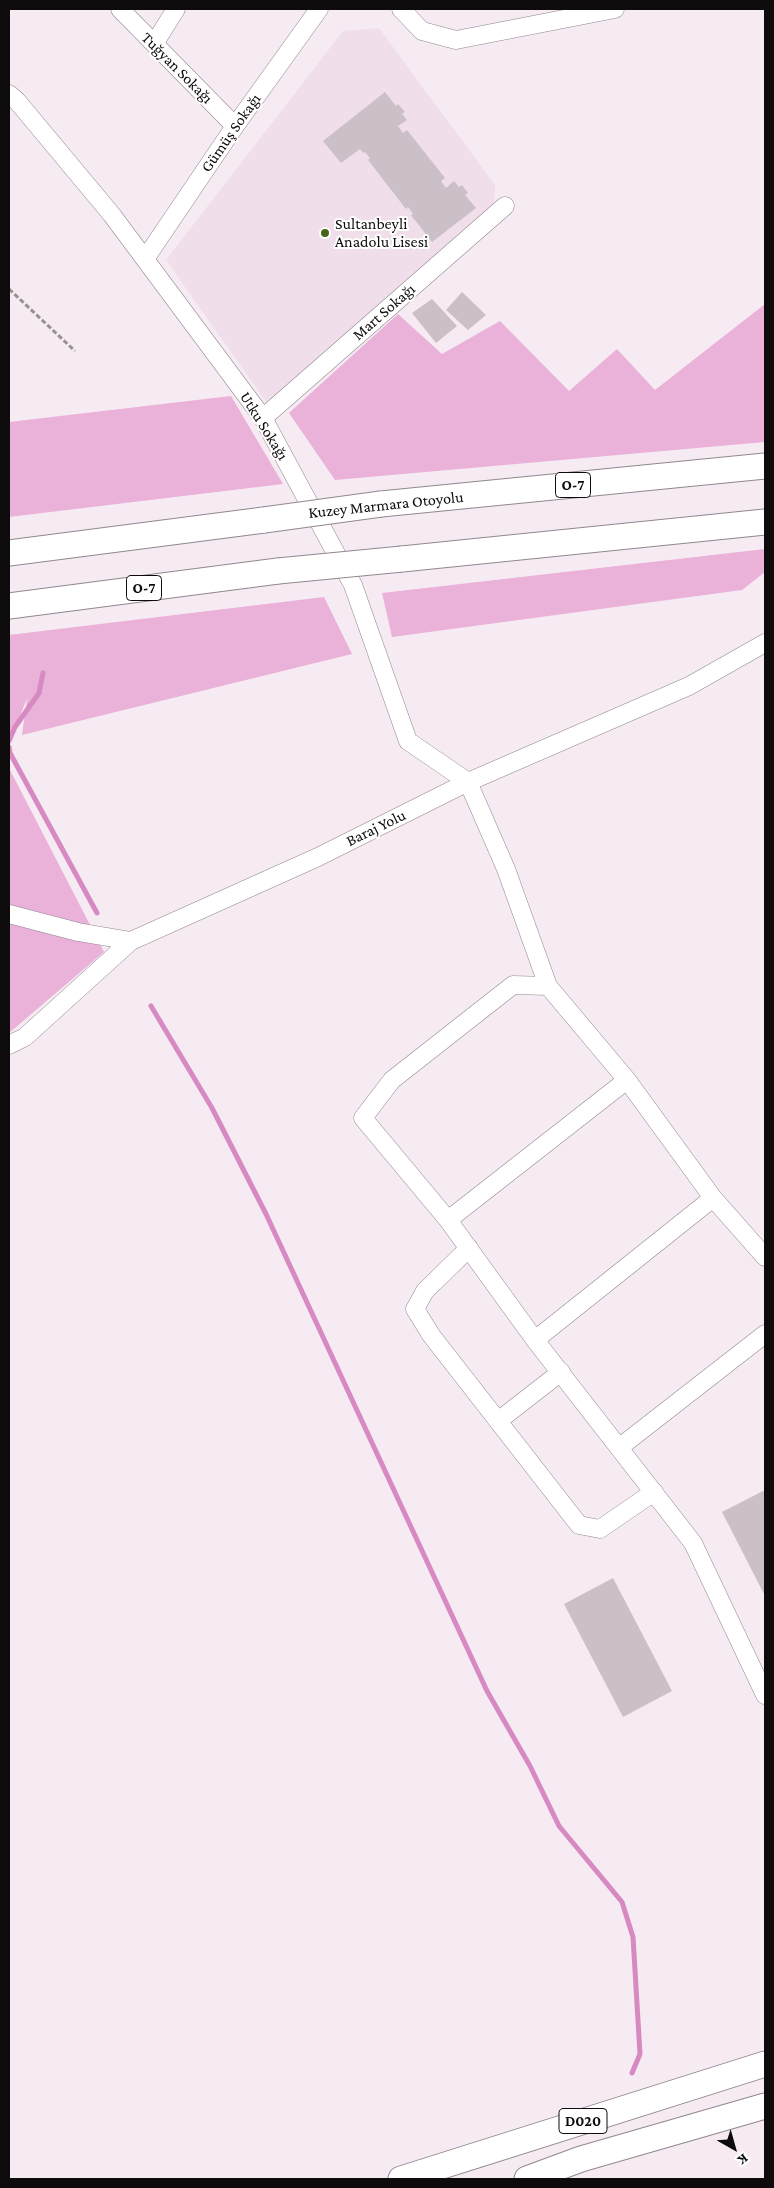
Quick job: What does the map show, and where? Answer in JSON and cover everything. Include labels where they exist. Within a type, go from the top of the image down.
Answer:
[{"type":"highway","name":"Kuzey Marmara Otoyolu","points":[[9,553],[381,504],[765,466]]},
{"type":"highway","name":"O-7","points":[[9,606],[278,571],[765,522]]},
{"type":"highway","name":"D020","points":[[400,2179],[765,2064]]},
{"type":"highway","name":"D020","points":[[527,2179],[581,2160],[765,2106]]},
{"type":"street","name":"Tuğyan Sokağı","points":[[120,9],[235,126]]},
{"type":"street","points":[[154,44],[176,9]]},
{"type":"street","name":"Gümüş Sokağı","points":[[145,259],[235,126],[319,9]]},
{"type":"street","points":[[401,9],[422,31],[456,40],[615,9]]},
{"type":"street","name":"Utku Sokağı","points":[[9,94],[17,101],[112,215],[263,418],[353,585],[408,740],[468,782]]},
{"type":"street","name":"Mart Sokağı","points":[[263,418],[505,206]]},
{"type":"street","name":"Baraj Yolu","points":[[9,1045],[25,1037],[131,941],[318,857],[468,782],[689,686],[765,643]]},
{"type":"street","points":[[468,782],[506,868],[548,986],[627,1080],[713,1198],[765,1257]]},
{"type":"street","points":[[9,914],[78,932],[131,941]]},
{"type":"street","points":[[548,986],[513,985],[392,1080],[362,1118],[448,1220],[535,1340],[693,1543],[765,1695]]},
{"type":"street","points":[[448,1220],[627,1080]]},
{"type":"street","points":[[535,1340],[713,1198]]},
{"type":"street","points":[[469,1248],[425,1291],[415,1309],[431,1335],[579,1525],[600,1529],[654,1492]]},
{"type":"street","points":[[620,1447],[765,1334]]},
{"type":"street","points":[[498,1421],[561,1372]]},
{"type":"path","points":[[9,289],[75,352]]},
{"type":"shaded area","name":"Sultanbeyli Anadolu Lisesi","points":[[379,28],[495,185],[494,205],[267,403],[166,260],[343,31]]},
{"type":"shaded area","points":[[765,304],[765,442],[335,480],[289,413],[398,314],[442,354],[500,321],[569,391],[617,349],[655,390]]},
{"type":"shaded area","points":[[231,396],[283,484],[9,517],[9,422]]},
{"type":"shaded area","points":[[765,549],[765,572],[742,590],[392,637],[382,593]]},
{"type":"shaded area","points":[[324,597],[352,654],[22,735],[27,698],[9,745],[9,635]]},
{"type":"shaded area","points":[[9,768],[104,952],[9,1033]]},
{"type":"building","points":[[385,92],[396,106],[398,104],[405,112],[402,114],[407,120],[398,126],[403,133],[407,130],[445,178],[441,181],[446,188],[454,181],[459,187],[462,185],[468,193],[465,195],[476,208],[432,242],[411,215],[413,214],[408,207],[406,209],[368,160],[370,158],[365,152],[363,153],[360,149],[341,163],[323,141]]},
{"type":"building","points":[[462,292],[486,315],[468,330],[446,310]]},
{"type":"building","points":[[432,299],[457,326],[436,343],[412,313]]},
{"type":"building","points":[[765,1490],[765,1596],[722,1512]]},
{"type":"building","points":[[613,1578],[672,1691],[623,1717],[564,1604]]},
{"type":"waterway","points":[[9,741],[15,727],[39,693],[43,673]]},
{"type":"waterway","points":[[9,747],[10,753],[97,913]]},
{"type":"waterway","points":[[151,1006],[212,1108],[266,1214],[487,1691],[530,1766],[559,1826],[622,1902],[633,1937],[640,2054],[632,2073]]},
{"type":"place","name":"Sultanbeyli Anadolu Lisesi","points":[[325,233]]}]
